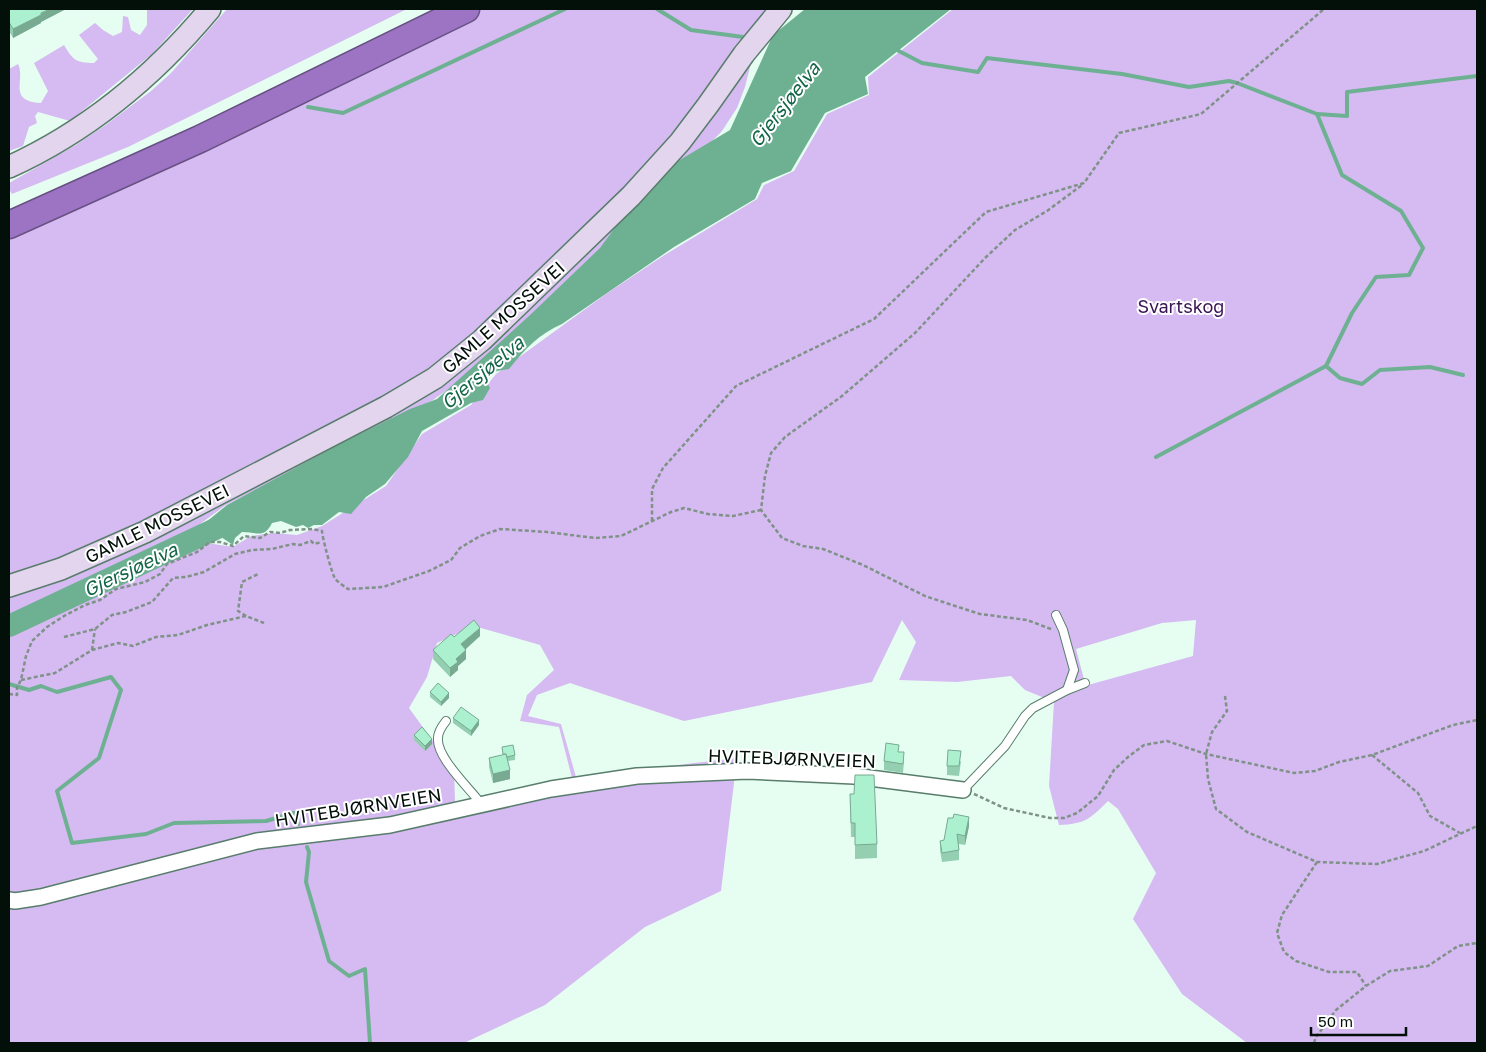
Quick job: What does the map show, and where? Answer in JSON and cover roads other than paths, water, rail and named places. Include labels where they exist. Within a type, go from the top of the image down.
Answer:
[{"type":"highway","points":[[9,214],[119,166],[277,92],[442,9]]},
{"type":"highway","points":[[9,224],[200,139],[466,9]]},
{"type":"main road","points":[[9,167],[64,138],[118,100],[156,67],[210,9]]},
{"type":"main road","name":"GAMLE MOSSEVEI","points":[[9,586],[61,568],[145,532],[378,411],[423,386],[449,368],[520,305],[658,168],[696,123],[748,48],[781,9]]},
{"type":"street","name":"HVITEBJØRNVEIEN","points":[[9,900],[15,901],[41,897],[257,842],[390,825],[551,789],[637,776],[747,771],[854,776],[963,790]]},
{"type":"lane","points":[[1056,615],[1063,630],[1074,670],[1067,690]]},
{"type":"lane","points":[[963,790],[1005,746],[1025,716],[1033,708],[1085,683]]},
{"type":"lane","points":[[446,721],[438,736],[440,751],[480,805]]},
{"type":"water","points":[[805,9],[951,9],[865,77],[868,94],[825,113],[791,171],[762,183],[755,199],[674,247],[562,324],[539,337],[509,369],[497,371],[486,381],[490,388],[483,400],[471,403],[422,431],[408,457],[385,484],[366,497],[351,514],[339,512],[322,525],[314,525],[308,528],[303,525],[296,527],[281,521],[272,523],[266,531],[260,534],[242,532],[235,538],[233,545],[221,537],[201,536],[200,527],[227,505],[334,447],[410,409],[437,399],[529,316],[600,248],[653,176],[730,130],[773,35]]},
{"type":"waterway","points":[[308,107],[343,113],[565,9]]},
{"type":"waterway","points":[[657,9],[691,30],[743,37]]},
{"type":"waterway","points":[[895,49],[922,63],[978,72],[987,58],[1122,74],[1189,87],[1229,81],[1317,114],[1347,116],[1347,92],[1477,76]]},
{"type":"waterway","points":[[1156,457],[1326,366],[1352,313],[1376,277],[1409,275],[1423,248],[1401,211],[1342,175],[1317,114]]},
{"type":"waterway","points":[[1326,366],[1340,378],[1362,384],[1380,370],[1430,367],[1463,375]]},
{"type":"waterway","name":"Gjersjøelva","points":[[9,626],[228,523]]},
{"type":"waterway","points":[[9,684],[29,690],[41,686],[57,692],[111,677],[121,690],[99,758],[57,791],[72,843],[146,834],[174,823],[266,821],[294,813],[298,824]]},
{"type":"waterway","points":[[307,847],[309,852],[306,882],[329,961],[349,976],[365,969],[370,1043]]},
{"type":"park label","name":"Svartskog","points":[[1181,306]]}]
